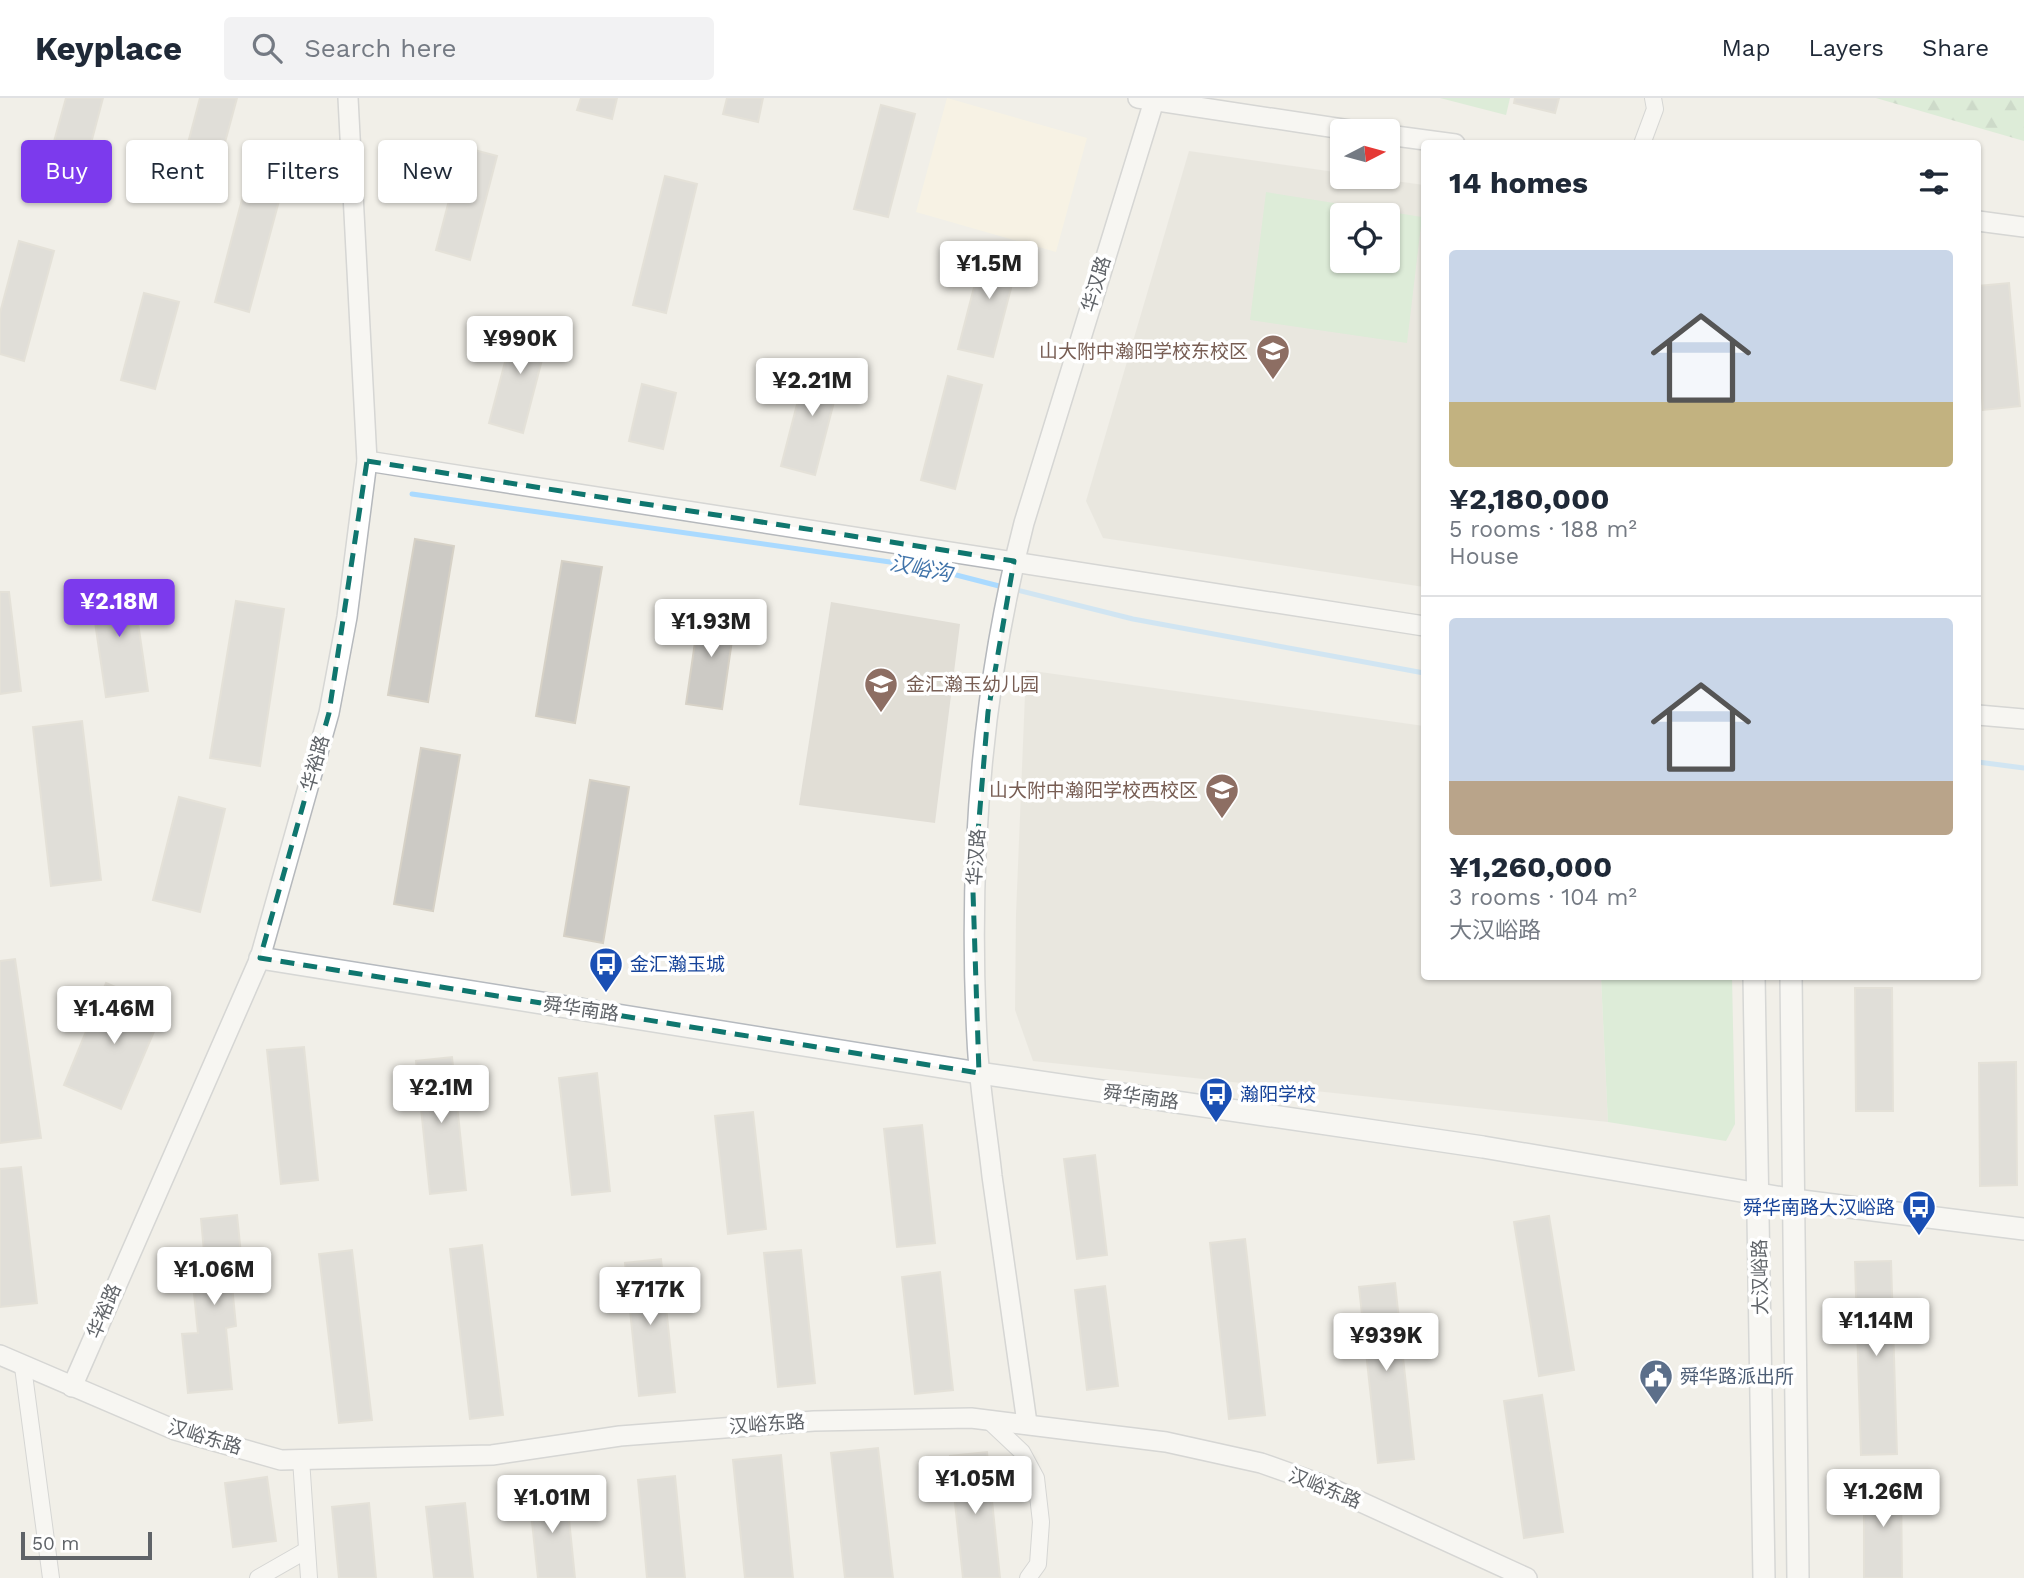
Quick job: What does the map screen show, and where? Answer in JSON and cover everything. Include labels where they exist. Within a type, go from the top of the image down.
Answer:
[{"type":"main road","name":"舜华南路","points":[[260,958],[979,1073],[1470,1145],[1794,1200],[2024,1229]]},
{"type":"main road","name":"大汉峪路","points":[[1754,980],[1764,1578]]},
{"type":"main road","name":"大汉峪路","points":[[1791,980],[1798,1578]]},
{"type":"street","name":"华裕路","points":[[72,1387],[260,958],[330,713],[347,617],[367,461],[348,98]]},
{"type":"street","points":[[1643,140],[1655,109],[1653,98]]},
{"type":"street","points":[[1146,100],[1330,127]]},
{"type":"street","name":"华汉路","points":[[1027,1423],[979,1073],[973,892],[988,712],[1014,561],[1146,100]]},
{"type":"street","points":[[1400,137],[1425,140]]},
{"type":"street","points":[[1981,221],[2024,227]]},
{"type":"street","points":[[367,461],[1421,626]]},
{"type":"street","points":[[1981,715],[2024,719]]},
{"type":"street","name":"汉峪东路","points":[[0,1355],[175,1430],[281,1460],[492,1455],[620,1436],[814,1421],[988,1420],[1166,1442],[1261,1463],[1326,1486],[1527,1578]]},
{"type":"street","points":[[23,1367],[51,1578]]},
{"type":"street","points":[[988,1420],[1022,1452],[1036,1478],[1041,1522],[1038,1564],[1028,1578]]},
{"type":"street","points":[[301,1459],[309,1578]]},
{"type":"street","points":[[258,1578],[307,1550]]},
{"type":"highlighted area","points":[[367,461],[1014,561],[988,712],[973,892],[979,1073],[260,958],[329,713]]},
{"type":"shaded area","points":[[947,98],[1087,138],[1056,252],[916,212]]},
{"type":"shaded area","name":"山大附中瀚阳学校东校区","points":[[1189,151],[1330,171],[1330,189],[1400,189],[1400,182],[1421,185],[1421,587],[1103,538],[1086,501]]},
{"type":"shaded area","name":"金汇瀚玉幼儿园","points":[[831,602],[960,624],[935,823],[799,805]]},
{"type":"shaded area","name":"山大附中瀚阳学校西校区","points":[[1026,670],[1421,726],[1421,980],[1601,980],[1608,1122],[1033,1061],[1015,1010],[1016,914]]},
{"type":"green space","points":[[1440,98],[1510,98],[1506,115]]},
{"type":"green space","points":[[1876,98],[2024,98],[2024,141]]},
{"type":"green space","points":[[1266,192],[1335,203],[1330,203],[1330,273],[1400,273],[1400,213],[1421,217],[1407,343],[1250,320]]},
{"type":"green space","points":[[1601,980],[1732,980],[1735,1124],[1726,1141],[1608,1122]]},
{"type":"building","points":[[66,98],[103,98],[92,140],[54,140]]},
{"type":"building","points":[[200,98],[237,98],[226,140],[189,140]]},
{"type":"building","points":[[581,98],[617,98],[612,119],[577,110]]},
{"type":"building","points":[[727,98],[763,98],[758,122],[723,114]]},
{"type":"building","points":[[1515,98],[1559,98],[1555,113],[1514,103]]},
{"type":"building","points":[[881,105],[915,114],[888,217],[854,209]]},
{"type":"building","points":[[477,151],[497,156],[470,260],[436,250],[448,203],[477,203]]},
{"type":"building","points":[[665,176],[697,184],[666,313],[633,305]]},
{"type":"building","points":[[242,200],[242,203],[278,203],[249,312],[215,302]]},
{"type":"building","points":[[19,241],[54,251],[24,361],[0,354],[0,313]]},
{"type":"building","points":[[985,245],[1020,254],[993,357],[958,349]]},
{"type":"building","points":[[2009,283],[2020,406],[1983,410],[1981,286]]},
{"type":"building","points":[[144,293],[179,302],[155,389],[121,380]]},
{"type":"building","points":[[516,320],[550,329],[523,433],[489,423]]},
{"type":"building","points":[[808,362],[842,371],[815,475],[781,466]]},
{"type":"building","points":[[948,376],[982,385],[955,489],[921,480]]},
{"type":"building","points":[[642,384],[676,393],[663,449],[629,441]]},
{"type":"building","points":[[415,539],[454,546],[428,702],[388,695]]},
{"type":"building","points":[[562,561],[602,567],[575,723],[536,716]]},
{"type":"building","points":[[132,582],[148,691],[106,697],[90,588]]},
{"type":"building","points":[[0,592],[9,592],[21,691],[0,694]]},
{"type":"building","points":[[236,601],[284,609],[260,766],[210,758]]},
{"type":"building","points":[[700,608],[736,613],[722,709],[686,704]]},
{"type":"building","points":[[82,721],[101,880],[51,886],[33,727]]},
{"type":"building","points":[[421,748],[460,755],[433,911],[394,904]]},
{"type":"building","points":[[590,780],[629,787],[603,943],[564,936]]},
{"type":"building","points":[[179,797],[225,809],[200,912],[153,900]]},
{"type":"building","points":[[15,959],[41,1138],[0,1143],[0,961]]},
{"type":"building","points":[[106,983],[164,1008],[121,1109],[64,1085]]},
{"type":"building","points":[[1855,988],[1892,988],[1893,1111],[1856,1111]]},
{"type":"building","points":[[304,1047],[318,1180],[281,1184],[267,1050]]},
{"type":"building","points":[[452,1057],[466,1190],[430,1194],[416,1061]]},
{"type":"building","points":[[2016,1062],[2017,1185],[1980,1186],[1979,1063]]},
{"type":"building","points":[[597,1073],[610,1191],[572,1195],[559,1078]]},
{"type":"building","points":[[753,1112],[766,1229],[728,1234],[715,1116]]},
{"type":"building","points":[[922,1125],[935,1243],[897,1247],[884,1129]]},
{"type":"building","points":[[1095,1155],[1107,1255],[1077,1259],[1064,1159]]},
{"type":"building","points":[[21,1167],[37,1303],[0,1307],[0,1169]]},
{"type":"building","points":[[237,1215],[243,1274],[231,1275],[236,1326],[226,1328],[232,1389],[188,1393],[182,1334],[198,1333],[192,1274],[206,1273],[201,1219]]},
{"type":"building","points":[[1549,1216],[1574,1370],[1539,1376],[1514,1222]]},
{"type":"building","points":[[1245,1239],[1265,1415],[1229,1419],[1210,1243]]},
{"type":"building","points":[[482,1245],[503,1415],[470,1419],[450,1249]]},
{"type":"building","points":[[352,1250],[372,1420],[339,1423],[319,1254]]},
{"type":"building","points":[[801,1250],[815,1383],[778,1387],[764,1253]]},
{"type":"building","points":[[661,1259],[675,1392],[639,1396],[625,1263]]},
{"type":"building","points":[[1891,1261],[1897,1454],[1861,1455],[1855,1262]]},
{"type":"building","points":[[940,1272],[953,1390],[915,1394],[902,1277]]},
{"type":"building","points":[[1395,1283],[1414,1459],[1378,1463],[1359,1287]]},
{"type":"building","points":[[1105,1286],[1118,1386],[1087,1390],[1075,1290]]},
{"type":"building","points":[[1542,1395],[1563,1532],[1524,1538],[1504,1401]]},
{"type":"building","points":[[878,1448],[893,1578],[845,1578],[831,1453]]},
{"type":"building","points":[[987,1452],[1000,1578],[963,1578],[950,1456]]},
{"type":"building","points":[[781,1455],[793,1578],[745,1578],[733,1460]]},
{"type":"building","points":[[675,1476],[685,1578],[647,1578],[638,1480]]},
{"type":"building","points":[[267,1477],[276,1541],[233,1547],[225,1483]]},
{"type":"building","points":[[1901,1480],[1902,1578],[1864,1578],[1864,1481]]},
{"type":"building","points":[[566,1490],[575,1578],[538,1578],[529,1494]]},
{"type":"building","points":[[369,1503],[376,1578],[339,1578],[332,1507]]},
{"type":"building","points":[[465,1503],[473,1578],[434,1578],[426,1507]]},
{"type":"waterway","name":"汉峪沟","points":[[412,494],[925,567],[1003,587]]},
{"type":"waterway","name":"汉峪沟","points":[[1013,589],[1133,619],[1421,672]]},
{"type":"waterway","name":"汉峪沟","points":[[1981,762],[2024,768]]},
{"type":"place","name":"山大附中瀚阳学校东校区","points":[[1273,381]]},
{"type":"place","name":"金汇瀚玉幼儿园","points":[[881,714]]},
{"type":"place","name":"山大附中瀚阳学校西校区","points":[[1222,820]]},
{"type":"place","name":"金汇瀚玉城","points":[[606,994]]},
{"type":"place","name":"瀚阳学校","points":[[1216,1124]]},
{"type":"place","name":"舜华南路大汉峪路","points":[[1919,1237]]},
{"type":"place","name":"舜华路派出所","points":[[1656,1406]]}]
